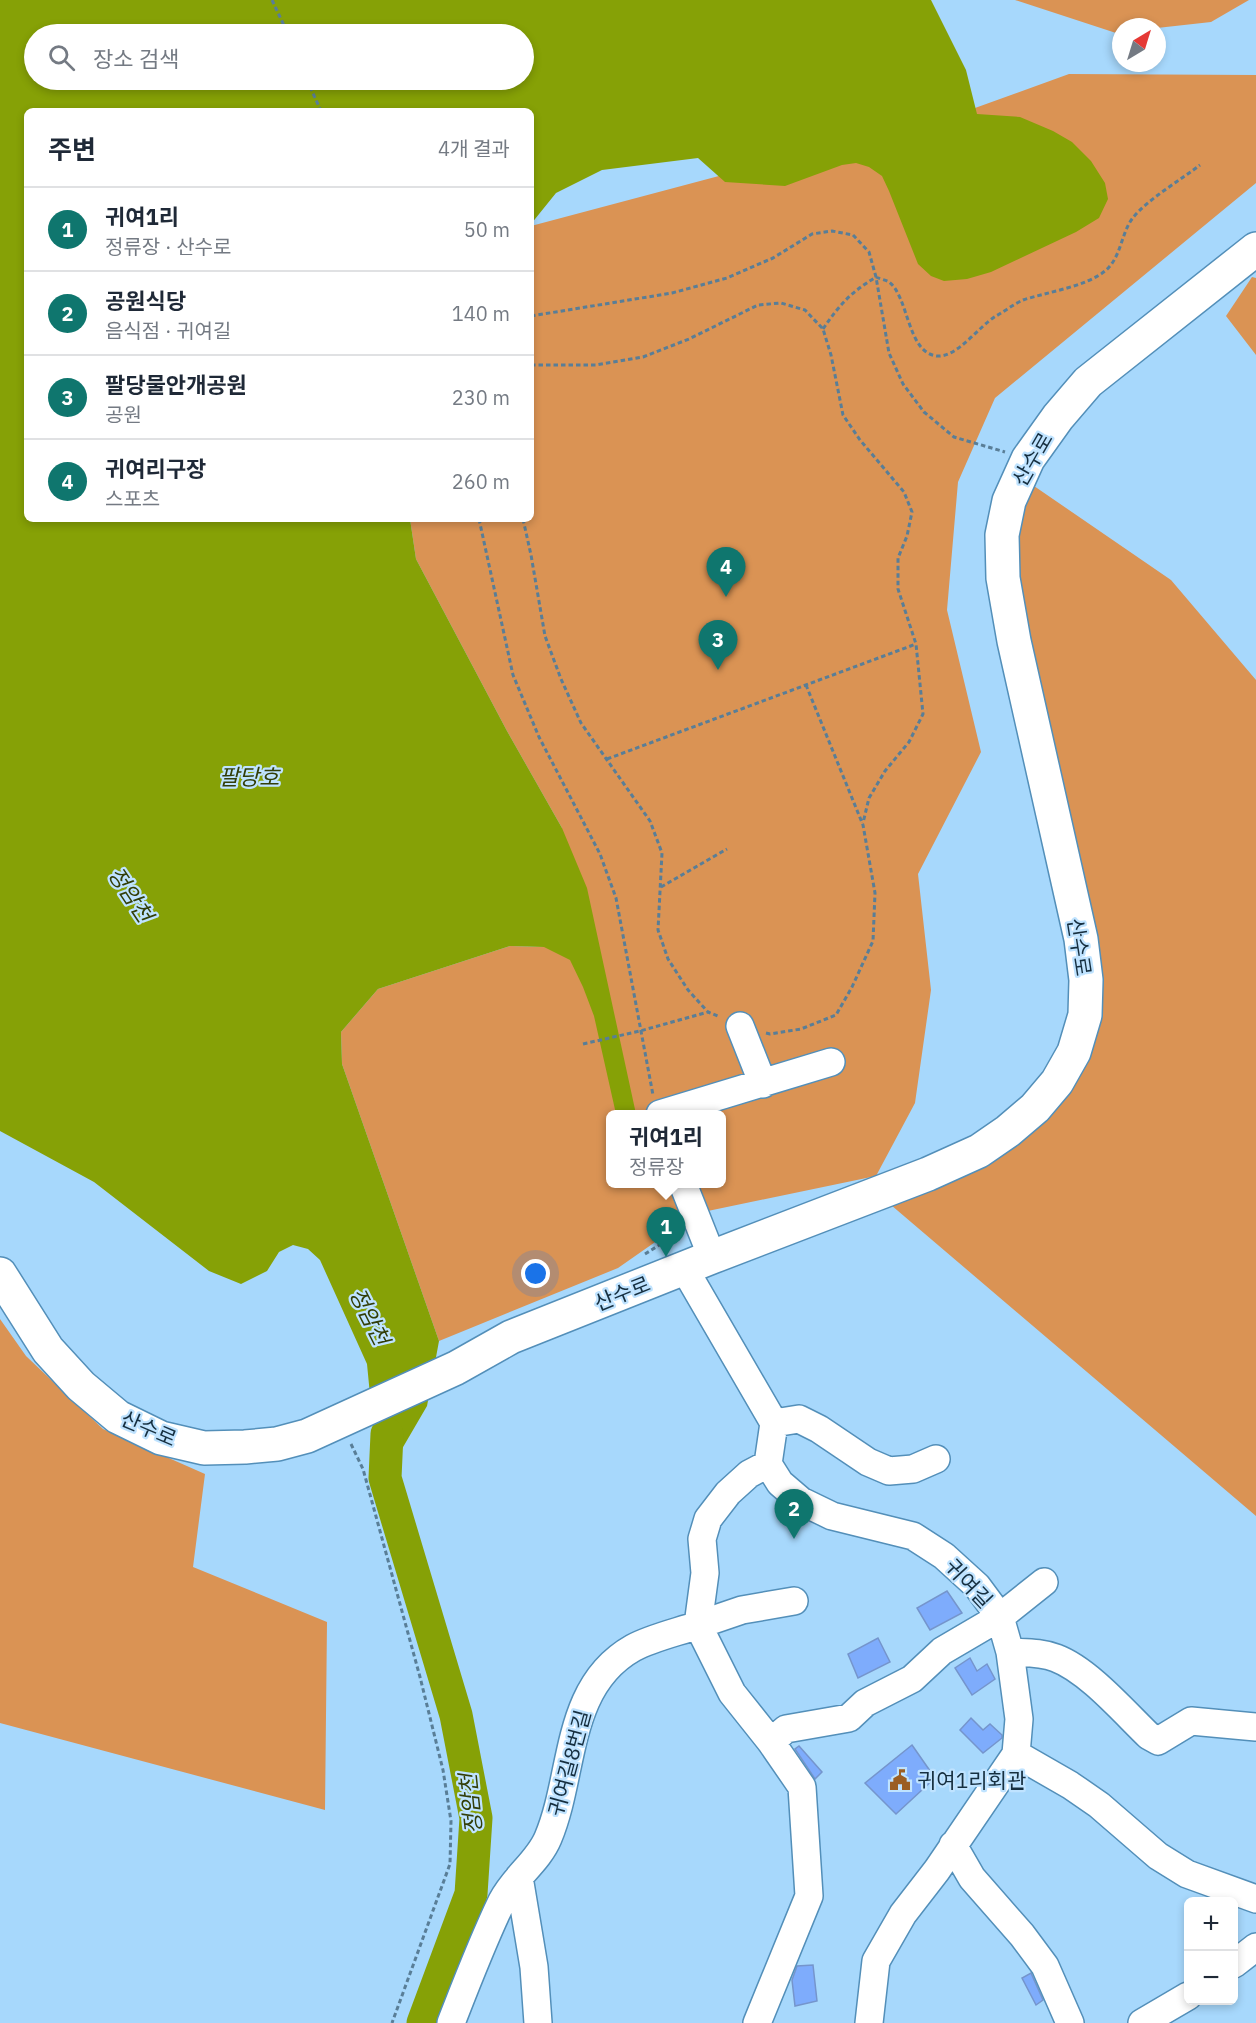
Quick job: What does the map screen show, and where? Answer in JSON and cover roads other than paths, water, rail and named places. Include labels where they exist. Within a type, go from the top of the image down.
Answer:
[{"type":"main road","name":"산수로","points":[[0,1274],[48,1350],[81,1386],[118,1417],[161,1438],[204,1448],[277,1444],[307,1436],[456,1368],[511,1337],[928,1174],[979,1151],[1008,1131],[1035,1108],[1057,1082],[1074,1052],[1085,1014],[1086,980],[1081,939],[1014,641],[1004,578],[1002,535],[1009,501],[1028,459],[1058,417],[1088,382],[1256,249]]},
{"type":"street","points":[[740,1026],[764,1084]]},
{"type":"street","points":[[657,1109],[764,1084],[831,1062]]},
{"type":"street","points":[[683,1188],[698,1262],[774,1423],[768,1464],[748,1474],[728,1493],[708,1520],[702,1539],[705,1573],[698,1625],[732,1692],[802,1787],[809,1896],[757,2023]]},
{"type":"street","points":[[774,1423],[799,1419],[819,1429],[868,1462],[889,1471],[913,1469],[936,1459]]},
{"type":"street","name":"귀여길","points":[[768,1464],[780,1483],[801,1501],[832,1516],[913,1536],[944,1556],[977,1586],[1000,1617],[1010,1652],[1019,1719],[1016,1754],[903,1914],[876,1961],[869,2023]]},
{"type":"street","points":[[771,1742],[786,1729],[849,1718],[865,1703],[912,1679],[942,1651],[1000,1617],[1044,1582]]},
{"type":"street","name":"귀여길8번길","points":[[451,2023],[503,1899],[533,1862],[547,1840],[556,1815],[580,1714],[591,1687],[612,1664],[634,1648],[742,1610],[794,1601]]},
{"type":"street","points":[[1010,1652],[1035,1653],[1056,1658],[1081,1672],[1149,1736],[1158,1741],[1191,1721],[1256,1727]]},
{"type":"street","points":[[1016,1754],[1070,1785],[1099,1805],[1158,1856],[1187,1874],[1256,1899]]},
{"type":"street","points":[[953,1845],[972,1878],[1022,1935],[1045,1966],[1070,2023]]},
{"type":"street","points":[[519,1877],[534,1967],[538,2023]]},
{"type":"street","points":[[1238,1960],[1256,1947]]},
{"type":"street","points":[[1143,2023],[1184,1998]]},
{"type":"water","name":"팔당호","points":[[0,0],[931,0],[966,70],[977,114],[1020,117],[1072,142],[1091,161],[1105,183],[1108,199],[1099,218],[1076,232],[991,272],[967,279],[944,281],[931,276],[918,264],[882,176],[869,167],[856,163],[842,165],[785,186],[725,182],[698,158],[602,170],[556,193],[534,220],[534,108],[24,108],[24,522],[410,522],[416,559],[507,731],[562,828],[587,888],[635,1110],[615,1110],[594,1016],[583,987],[570,960],[544,947],[510,946],[378,989],[341,1032],[342,1064],[439,1341],[427,1406],[385,1478],[374,1436],[367,1364],[320,1260],[308,1249],[293,1245],[279,1252],[267,1271],[241,1284],[209,1271],[94,1182],[0,1131]]},
{"type":"waterway","name":"정암천","points":[[387,1434],[385,1478],[456,1715],[476,1818],[471,1894],[423,2023]]},
{"type":"place","name":"귀여리구장","points":[[726,597]]},
{"type":"place","name":"팔당물안개공원","points":[[718,670]]},
{"type":"place","name":"귀여1리","points":[[666,1257]]},
{"type":"place","name":"공원식당","points":[[794,1539]]},
{"type":"place","name":"귀여1리회관","points":[[900,1780]]}]
